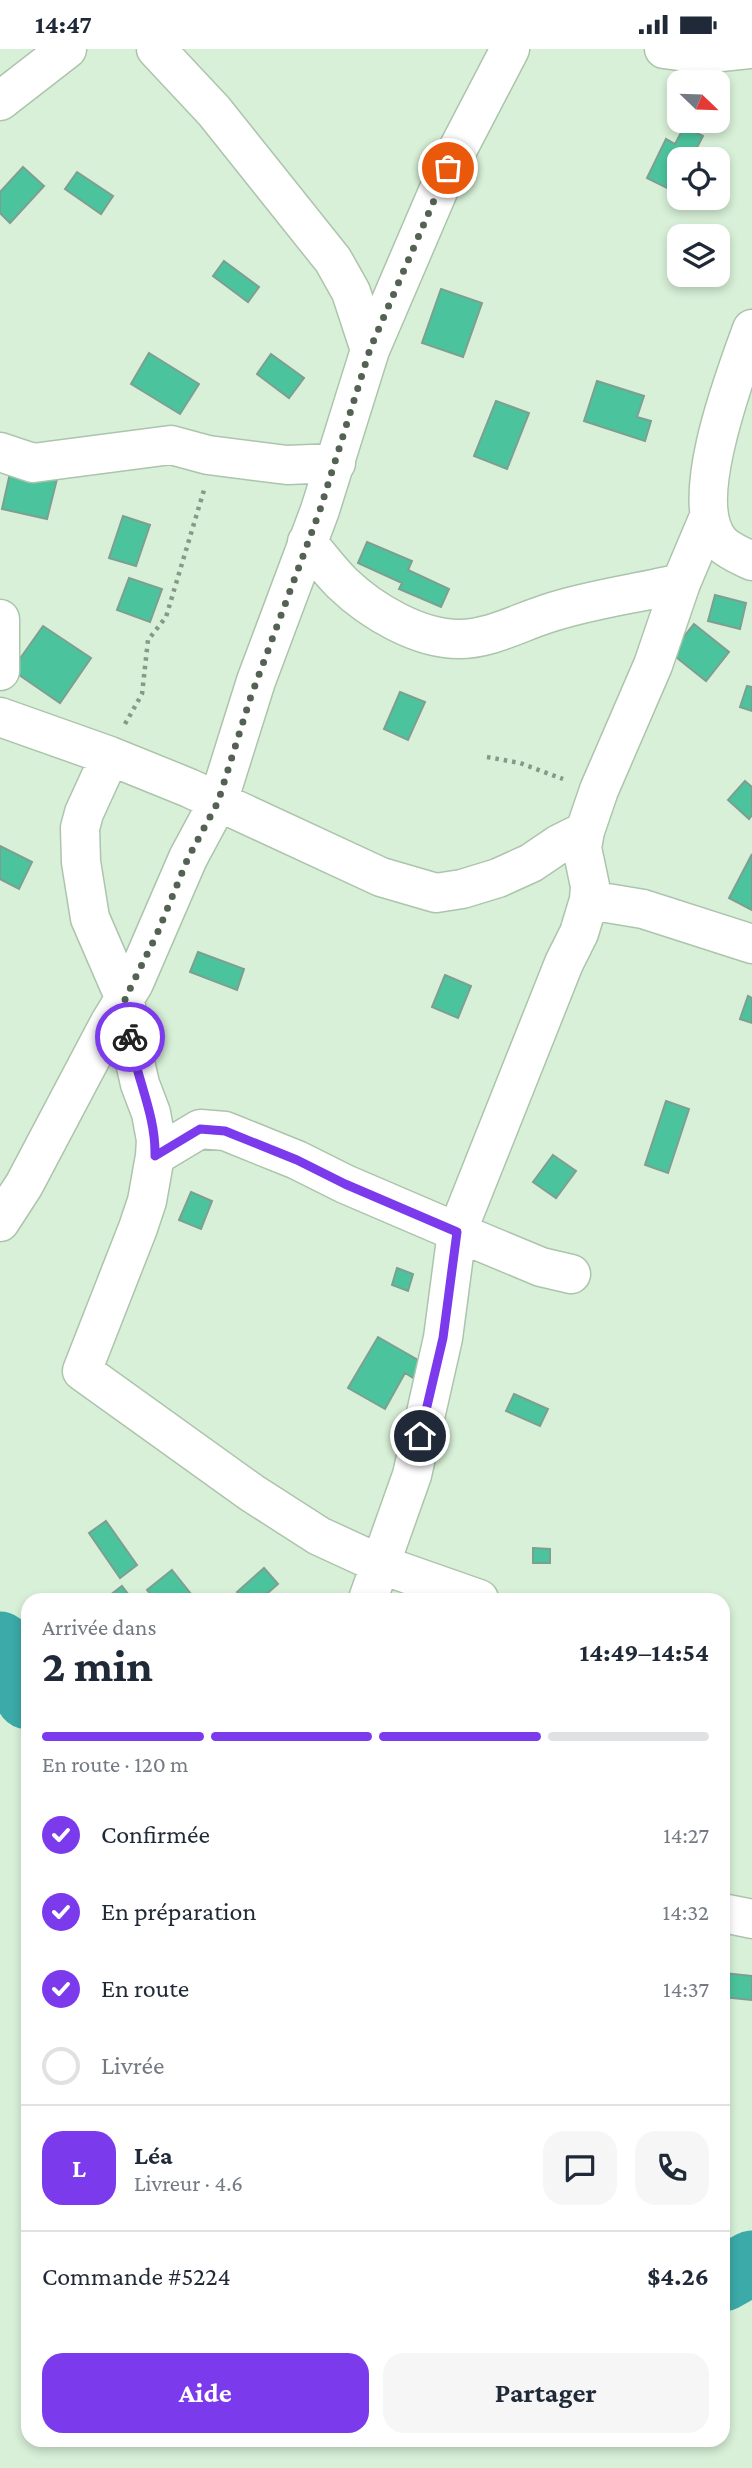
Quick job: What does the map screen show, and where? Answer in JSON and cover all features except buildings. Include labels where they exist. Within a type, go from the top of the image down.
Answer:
[{"type":"street","points":[[0,101],[67,49]]},
{"type":"street","points":[[156,49],[214,111],[327,251],[351,292],[370,349]]},
{"type":"street","points":[[0,1222],[29,1175],[69,1096],[125,999],[157,934],[188,858],[218,802],[241,725],[336,463],[370,349],[448,168],[510,49]]},
{"type":"street","points":[[664,49],[702,54],[749,49]]},
{"type":"street","points":[[375,1582],[412,1475],[443,1338],[457,1232],[564,963],[579,933],[589,900],[590,886],[582,848],[585,831],[599,790],[653,665],[681,583],[708,519],[710,472],[727,397],[752,329]]},
{"type":"street","points":[[0,452],[33,463],[171,445],[208,455],[287,465],[336,463]]},
{"type":"street","points":[[708,519],[720,542],[752,561]]},
{"type":"street","points":[[307,542],[342,583],[394,621],[426,635],[460,639],[497,632],[601,598],[681,583]]},
{"type":"street","points":[[0,618],[0,671]]},
{"type":"street","points":[[2,707],[117,741],[218,802],[381,877],[436,893],[462,889],[498,878],[531,863],[585,831]]},
{"type":"street","points":[[117,741],[84,813],[80,828],[81,862],[90,918],[125,999],[132,1049],[156,1140],[147,1201],[82,1371],[252,1493],[319,1536],[375,1582],[442,1593]]},
{"type":"street","points":[[589,900],[643,909],[752,944]]},
{"type":"street","points":[[155,1156],[200,1129],[225,1131],[541,1267],[571,1273]]},
{"type":"street","points":[[730,1914],[752,1919]]},
{"type":"path","points":[[117,741],[142,694],[148,640],[166,617],[209,475],[208,455]]},
{"type":"path","points":[[487,757],[520,764],[599,790]]},
{"type":"waterway","points":[[0,1644],[21,1684]]},
{"type":"waterway","points":[[730,2275],[752,2263]]},
{"type":"way so far","points":[[130,1037],[125,999],[157,934],[188,858],[218,802],[237,736],[336,463],[370,349],[448,168]]},
{"type":"route","points":[[130,1037],[140,1084],[151,1113],[156,1140],[155,1156],[200,1129],[225,1131],[297,1160],[345,1184],[457,1232],[443,1338],[420,1436]]}]
